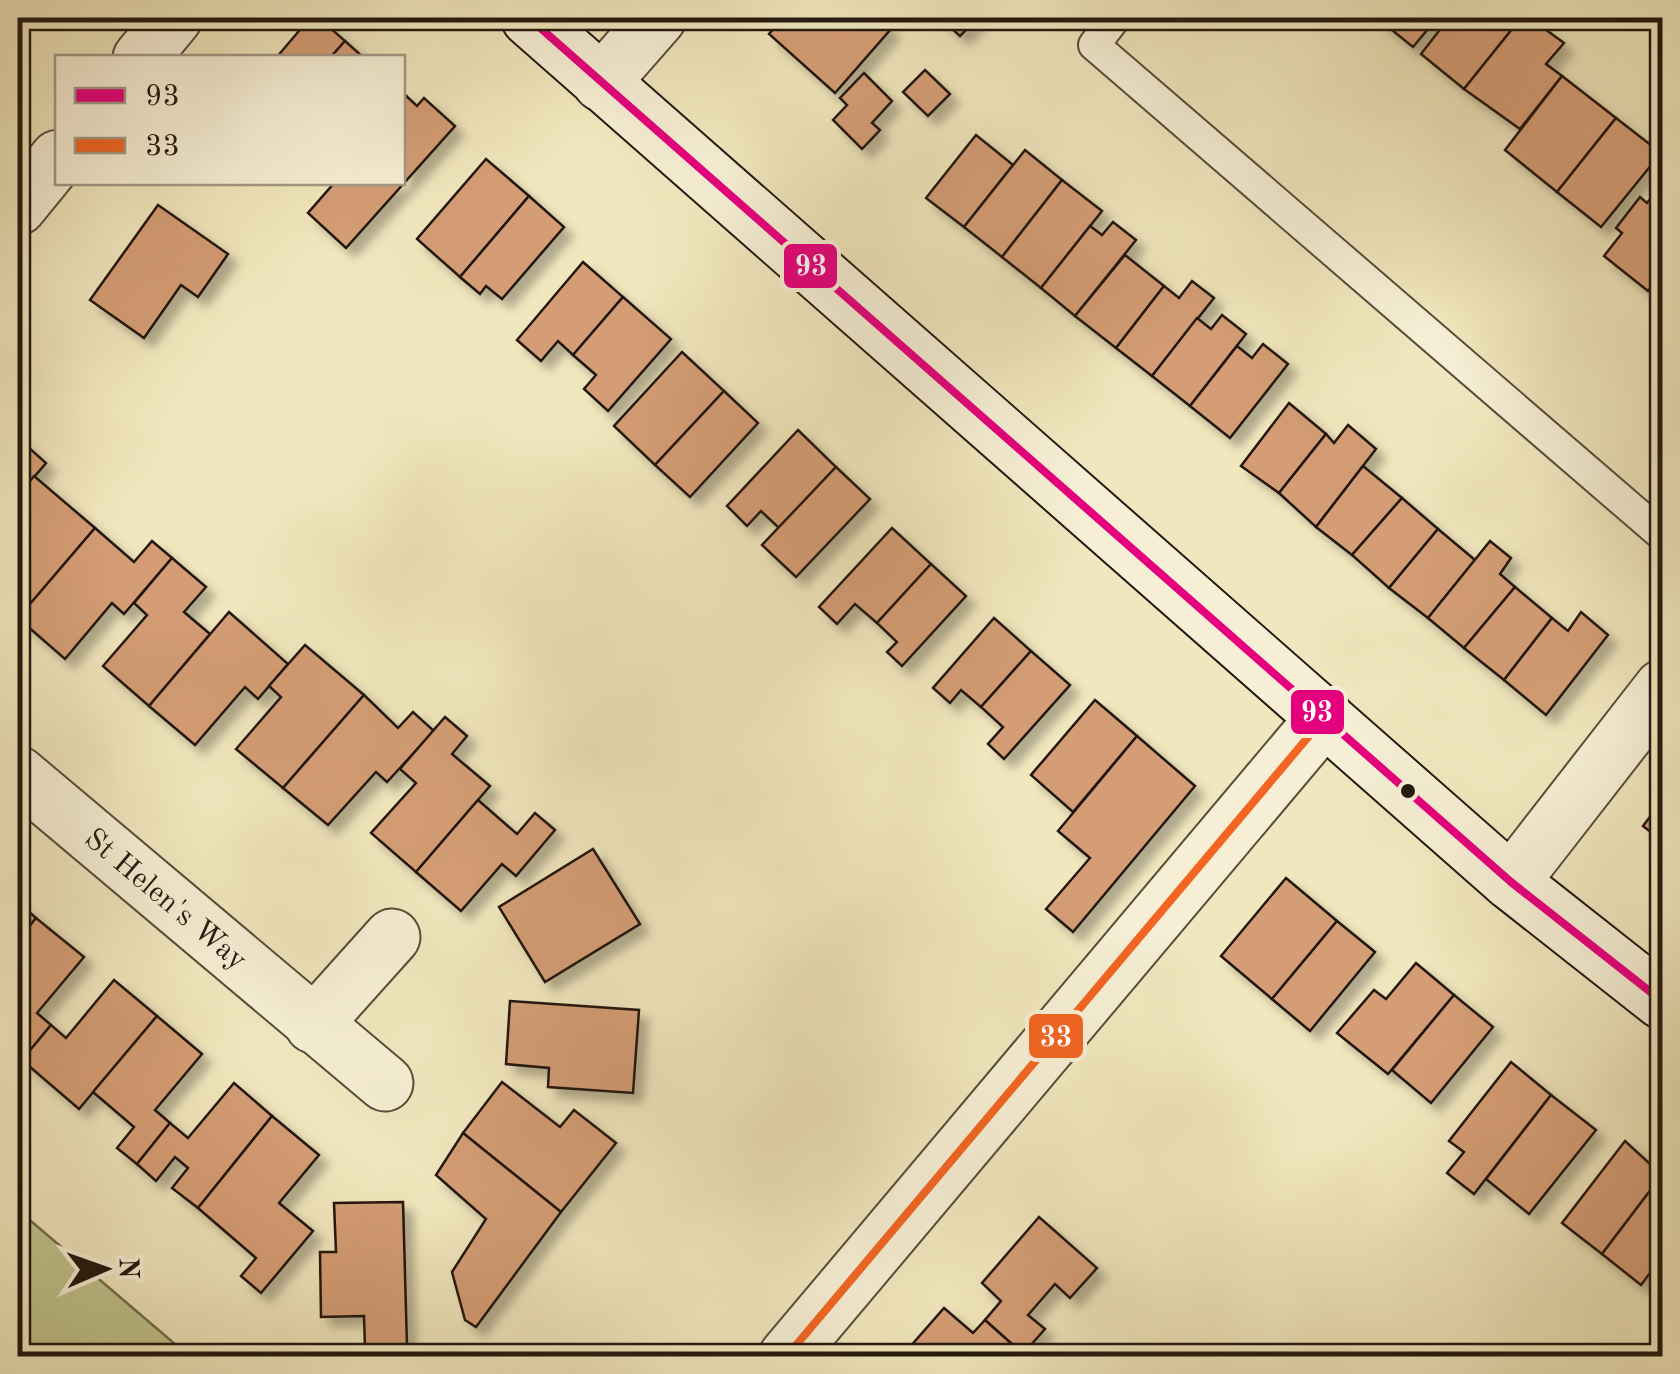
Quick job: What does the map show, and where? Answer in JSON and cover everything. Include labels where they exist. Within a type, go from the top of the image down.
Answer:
[{"type":"street","points":[[143,55],[174,18]]},
{"type":"street","points":[[529,18],[1511,882],[1662,1001]]},
{"type":"street","points":[[601,83],[658,18]]},
{"type":"street","points":[[18,207],[55,162]]},
{"type":"street","points":[[1511,882],[1662,688]]},
{"type":"street","points":[[787,1356],[1326,717]]},
{"type":"street","name":"St Helen's Way","points":[[18,774],[386,1083]]},
{"type":"street","points":[[313,1025],[392,937]]},
{"type":"lane","points":[[1115,18],[1094,45],[1662,534]]},
{"type":"green space","points":[[18,1210],[189,1356],[18,1356]]},
{"type":"building","points":[[310,18],[319,18],[345,41],[333,55],[279,55]]},
{"type":"building","points":[[783,18],[879,18],[891,29],[835,93],[769,34]]},
{"type":"building","points":[[940,18],[978,18],[960,36]]},
{"type":"building","points":[[1377,18],[1437,18],[1413,47]]},
{"type":"building","points":[[1449,18],[1521,18],[1464,89],[1421,54]]},
{"type":"building","points":[[1521,18],[1530,18],[1564,43],[1546,64],[1562,76],[1520,129],[1464,89]]},
{"type":"building","points":[[345,41],[361,55],[333,55]]},
{"type":"building","points":[[925,70],[950,94],[928,116],[903,92]]},
{"type":"building","points":[[864,73],[892,101],[872,123],[880,130],[862,149],[833,120],[847,105],[840,98]]},
{"type":"building","points":[[1562,76],[1616,118],[1557,192],[1505,150]]},
{"type":"building","points":[[405,95],[417,106],[424,98],[455,126],[405,182]]},
{"type":"building","points":[[1616,118],[1661,153],[1601,227],[1557,192]]},
{"type":"building","points":[[976,135],[1013,165],[964,227],[926,198]]},
{"type":"building","points":[[1025,150],[1062,180],[1002,257],[964,227]]},
{"type":"building","points":[[486,159],[529,196],[460,277],[417,239]]},
{"type":"building","points":[[1062,180],[1102,211],[1041,288],[1002,257]]},
{"type":"building","points":[[1662,184],[1662,273],[1648,291],[1604,256],[1622,233],[1616,228],[1640,197],[1647,203]]},
{"type":"building","points":[[332,185],[402,185],[346,248],[308,213]]},
{"type":"building","points":[[529,196],[564,227],[502,299],[486,286],[480,294],[460,277]]},
{"type":"building","points":[[158,205],[228,254],[198,297],[181,285],[144,338],[90,300]]},
{"type":"building","points":[[1113,222],[1136,240],[1075,316],[1041,288],[1090,226],[1102,235]]},
{"type":"building","points":[[1125,255],[1164,286],[1116,348],[1075,316]]},
{"type":"building","points":[[583,262],[623,297],[573,355],[558,341],[541,361],[517,340]]},
{"type":"building","points":[[1192,281],[1214,298],[1152,376],[1116,348],[1164,286],[1179,298]]},
{"type":"building","points":[[623,297],[671,339],[608,411],[584,389],[596,375],[573,355]]},
{"type":"building","points":[[1222,315],[1246,334],[1190,406],[1152,376],[1197,318],[1211,329]]},
{"type":"building","points":[[1263,344],[1288,364],[1230,438],[1190,406],[1237,346],[1252,358]]},
{"type":"building","points":[[682,352],[724,391],[655,465],[614,426]]},
{"type":"building","points":[[724,391],[758,423],[690,497],[655,465]]},
{"type":"building","points":[[1289,403],[1326,434],[1279,493],[1241,466]]},
{"type":"building","points":[[1348,425],[1376,449],[1316,527],[1279,493],[1326,434],[1334,443]]},
{"type":"building","points":[[798,430],[836,467],[779,528],[761,511],[747,526],[727,506]]},
{"type":"building","points":[[18,438],[46,463],[18,496]]},
{"type":"building","points":[[1363,466],[1402,498],[1352,555],[1316,527]]},
{"type":"building","points":[[836,467],[870,499],[796,577],[762,545]]},
{"type":"building","points":[[34,476],[95,528],[18,618],[18,496]]},
{"type":"building","points":[[1402,498],[1438,529],[1389,588],[1352,555]]},
{"type":"building","points":[[95,528],[134,562],[152,541],[172,558],[124,614],[112,603],[65,659],[18,618]]},
{"type":"building","points":[[892,528],[931,564],[877,623],[855,604],[837,624],[819,607]]},
{"type":"building","points":[[1438,529],[1475,560],[1428,618],[1389,588]]},
{"type":"building","points":[[1490,541],[1511,558],[1500,574],[1515,587],[1464,648],[1428,618]]},
{"type":"building","points":[[172,558],[206,587],[184,612],[210,634],[149,706],[103,666],[147,615],[134,603]]},
{"type":"building","points":[[931,564],[966,596],[902,666],[887,652],[897,642],[877,623]]},
{"type":"building","points":[[1515,587],[1552,618],[1504,680],[1464,648]]},
{"type":"building","points":[[229,612],[288,664],[258,699],[245,687],[195,745],[149,706]]},
{"type":"building","points":[[1581,612],[1608,635],[1546,715],[1504,680],[1552,618],[1568,631]]},
{"type":"building","points":[[994,618],[1031,651],[981,707],[961,690],[950,703],[933,688]]},
{"type":"building","points":[[305,645],[364,695],[283,788],[236,749],[281,697],[269,686]]},
{"type":"building","points":[[1031,651],[1070,685],[1004,759],[988,744],[1003,727],[981,707]]},
{"type":"building","points":[[364,695],[398,728],[413,712],[434,731],[387,782],[376,772],[328,825],[283,788]]},
{"type":"building","points":[[1095,700],[1137,736],[1073,812],[1031,775]]},
{"type":"building","points":[[445,717],[467,736],[452,754],[490,786],[416,872],[371,833],[416,783],[400,769]]},
{"type":"building","points":[[1137,736],[1195,786],[1073,932],[1046,909],[1090,858],[1058,831]]},
{"type":"building","points":[[478,800],[517,834],[535,813],[555,830],[516,876],[502,864],[461,911],[416,872]]},
{"type":"building","points":[[1662,801],[1662,841],[1643,826]]},
{"type":"building","points":[[593,849],[640,924],[545,982],[499,907]]},
{"type":"building","points":[[1286,878],[1337,921],[1272,999],[1221,956]]},
{"type":"building","points":[[18,902],[36,918],[18,941]]},
{"type":"building","points":[[36,918],[84,957],[37,1013],[51,1025],[22,1060],[18,1056],[18,941]]},
{"type":"building","points":[[1337,921],[1375,952],[1310,1031],[1272,999]]},
{"type":"building","points":[[1416,963],[1454,995],[1388,1074],[1337,1033],[1374,990],[1386,999]]},
{"type":"building","points":[[114,980],[157,1016],[79,1109],[22,1060],[51,1025],[66,1038]]},
{"type":"building","points":[[1454,995],[1493,1027],[1431,1103],[1392,1070]]},
{"type":"building","points":[[510,1001],[639,1010],[633,1093],[548,1087],[549,1068],[506,1064]]},
{"type":"building","points":[[157,1016],[202,1054],[155,1110],[170,1123],[137,1164],[117,1148],[134,1127],[93,1092]]},
{"type":"building","points":[[1511,1062],[1551,1095],[1474,1194],[1447,1173],[1464,1152],[1449,1141]]},
{"type":"building","points":[[502,1082],[560,1127],[574,1110],[616,1143],[561,1212],[463,1133]]},
{"type":"building","points":[[234,1083],[272,1116],[198,1208],[172,1188],[188,1168],[175,1157],[156,1181],[137,1164],[170,1123],[188,1138]]},
{"type":"building","points":[[1551,1095],[1596,1130],[1529,1214],[1486,1179]]},
{"type":"building","points":[[272,1116],[319,1155],[279,1203],[313,1231],[261,1293],[241,1276],[256,1258],[198,1208]]},
{"type":"building","points":[[463,1133],[561,1212],[476,1327],[465,1320],[452,1272],[486,1219],[436,1175]]},
{"type":"building","points":[[1625,1141],[1662,1175],[1602,1254],[1562,1223]]},
{"type":"building","points":[[1662,1175],[1662,1257],[1641,1285],[1602,1254]]},
{"type":"building","points":[[403,1202],[407,1346],[365,1348],[364,1316],[321,1317],[320,1252],[336,1252],[334,1203]]},
{"type":"building","points":[[1039,1217],[1097,1268],[1070,1298],[1055,1284],[1028,1315],[1045,1329],[1023,1354],[985,1320],[1001,1301],[982,1283]]},
{"type":"building","points":[[944,1308],[973,1333],[985,1320],[1023,1354],[902,1356]]},
{"type":"transit line","name":"93","points":[[529,18],[1511,882],[1662,1001]]},
{"type":"transit line","name":"33","points":[[787,1356],[1325,717]]}]
